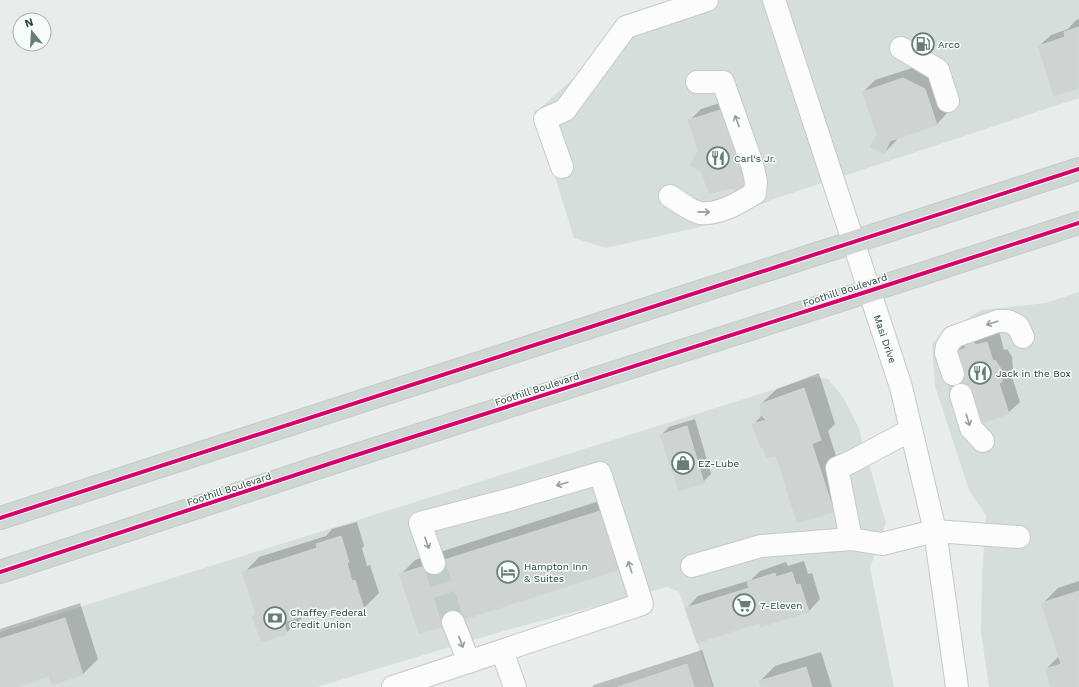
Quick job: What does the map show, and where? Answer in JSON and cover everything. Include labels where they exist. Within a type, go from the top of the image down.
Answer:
[{"type":"main road","points":[[0,518],[1079,169]]},
{"type":"main road","name":"Foothill Boulevard","points":[[0,572],[1079,223]]},
{"type":"street","points":[[562,167],[545,120],[565,110],[626,27],[707,0]]},
{"type":"street","name":"Masi Drive","points":[[774,0],[901,387],[935,531],[957,687]]},
{"type":"street","points":[[902,48],[938,70],[948,100]]},
{"type":"street","points":[[670,196],[699,213],[716,212],[740,203],[755,193],[756,181],[752,164],[723,82],[697,82]]},
{"type":"street","points":[[953,374],[946,353],[947,346],[953,337],[998,321],[1008,321],[1018,326],[1023,337]]},
{"type":"street","points":[[960,395],[970,428],[983,441]]},
{"type":"street","points":[[851,539],[837,468],[911,430]]},
{"type":"street","points":[[393,687],[642,604],[600,473],[512,499],[420,523],[434,563]]},
{"type":"street","points":[[692,566],[760,546],[851,539],[882,544],[935,531],[1020,537]]},
{"type":"street","points":[[454,622],[469,662]]},
{"type":"street","points":[[502,651],[515,687]]},
{"type":"shaded area","points":[[681,0],[1079,0],[1079,98],[771,200],[713,224],[606,248],[574,238],[535,113],[577,75],[612,29],[624,16]]},
{"type":"shaded area","points":[[1079,292],[1079,687],[989,687],[981,632],[982,577],[986,515],[969,490],[935,386],[932,343],[981,310],[1046,303]]},
{"type":"shaded area","points":[[814,377],[828,379],[843,397],[858,426],[886,523],[870,568],[894,687],[713,687],[679,592],[667,587],[507,630],[317,687],[0,687],[0,632]]},
{"type":"building","points":[[1079,27],[1079,88],[1054,96],[1038,46],[1065,37],[1064,32]]},
{"type":"building","points":[[903,78],[925,89],[937,125],[890,141],[884,154],[870,147],[877,134],[862,92]]},
{"type":"building","name":"Carl's Jr.","points":[[727,108],[747,179],[740,193],[730,188],[709,194],[701,171],[690,165],[698,151],[688,120]]},
{"type":"building","points":[[974,342],[975,345],[987,342],[993,361],[995,360],[1001,369],[1002,382],[999,383],[1009,414],[978,424],[952,398],[946,376],[955,352],[966,348],[964,345]]},
{"type":"building","points":[[804,388],[821,440],[812,444],[834,512],[797,523],[776,456],[766,458],[764,447],[761,448],[752,424],[766,420],[761,415],[760,404]]},
{"type":"building","points":[[687,426],[704,483],[679,491],[660,435]]},
{"type":"building","name":"Hampton Inn & Suites","points":[[600,511],[618,570],[419,634],[399,574]]},
{"type":"building","points":[[341,536],[349,562],[347,563],[352,581],[355,580],[364,609],[338,617],[335,606],[284,622],[287,634],[261,642],[252,616],[256,614],[242,572],[317,548],[316,544]]},
{"type":"building","points":[[792,572],[796,585],[800,584],[809,612],[761,627],[759,623],[697,643],[685,608],[749,588],[747,582],[775,573],[776,577]]},
{"type":"building","points":[[1079,591],[1079,687],[1051,687],[1045,669],[1061,664],[1041,603]]},
{"type":"building","points":[[65,618],[83,675],[52,685],[49,676],[16,687],[0,687],[0,639]]},
{"type":"building","points":[[687,664],[694,687],[618,687]]},
{"type":"building","points":[[806,667],[812,687],[761,687],[759,681]]},
{"type":"tunnel","points":[[434,563],[453,622]]},
{"type":"cycle path","points":[[0,518],[1079,169]]},
{"type":"cycle path","points":[[0,572],[347,458],[1079,223]]},
{"type":"place","name":"Arco","points":[[923,44]]},
{"type":"place","name":"Carl's Jr.","points":[[718,158]]},
{"type":"place","name":"Jack in the Box","points":[[980,373]]},
{"type":"place","name":"EZ-Lube","points":[[683,463]]},
{"type":"place","name":"Hampton Inn & Suites","points":[[508,572]]},
{"type":"place","name":"7-Eleven","points":[[744,605]]},
{"type":"place","name":"Chaffey Federal Credit Union","points":[[275,618]]}]
